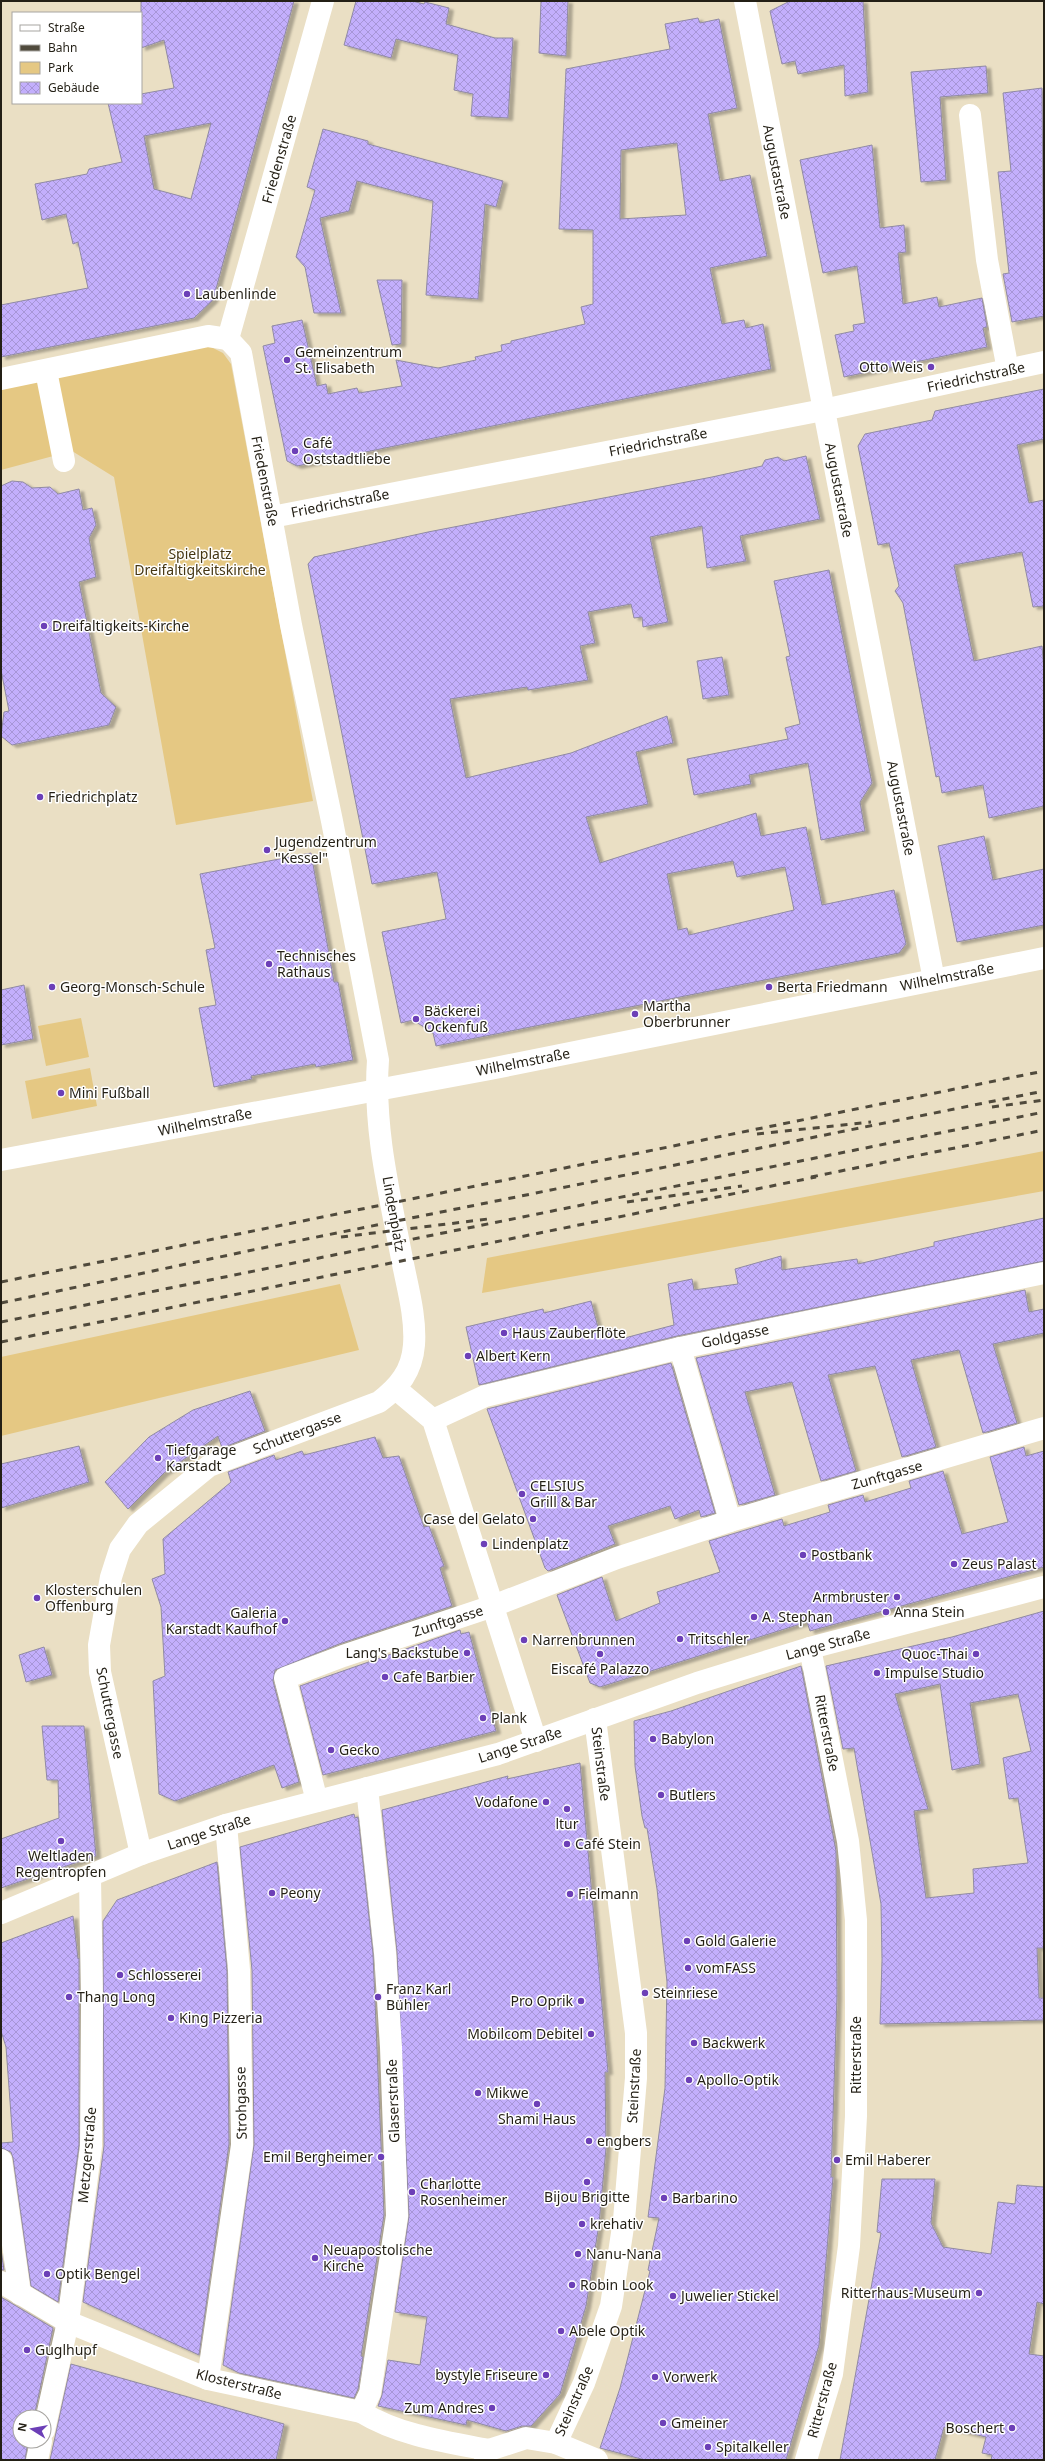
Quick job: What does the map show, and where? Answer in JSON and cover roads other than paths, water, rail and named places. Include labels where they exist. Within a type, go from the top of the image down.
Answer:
[{"type":"street","name":"Friedenstraße","points":[[323,1],[228,339],[241,354],[378,1060],[376,1090],[379,1128]]},
{"type":"street","name":"Augustastraße","points":[[745,1],[934,980]]},
{"type":"street","points":[[970,114],[987,260],[1008,370]]},
{"type":"street","points":[[1,379],[46,371],[208,336],[228,339]]},
{"type":"street","name":"Friedrichstraße","points":[[272,517],[824,410],[1044,362]]},
{"type":"street","points":[[46,371],[64,461]]},
{"type":"street","name":"Wilhelmstraße","points":[[1,1160],[500,1067],[1044,958]]},
{"type":"street","name":"Lindenplatz","points":[[379,1128],[410,1305]]},
{"type":"street","name":"Goldgasse","points":[[433,1420],[485,1396],[680,1348],[1044,1273]]},
{"type":"street","name":"Schuttergasse","points":[[141,1854],[100,1672],[99,1646],[111,1577],[120,1549],[138,1524],[209,1466],[379,1402],[396,1389],[406,1375],[414,1345],[410,1305]]},
{"type":"street","points":[[680,1348],[730,1521]]},
{"type":"street","points":[[396,1389],[433,1420],[536,1741]]},
{"type":"street","name":"Zunftgasse","points":[[317,1801],[285,1678],[343,1656],[493,1606],[617,1558],[730,1521],[1044,1428]]},
{"type":"street","name":"Lange Straße","points":[[1,1913],[90,1877],[141,1854],[226,1825],[498,1754],[697,1683],[810,1648],[1044,1587]]},
{"type":"street","name":"Ritterstraße","points":[[806,2460],[833,2366],[849,2246],[856,2116],[856,1920],[851,1865],[848,1841],[810,1648]]},
{"type":"street","name":"Steinstraße","points":[[556,2443],[584,2383],[611,2306],[624,2220],[636,2078],[636,2033],[595,1719]]},
{"type":"street","name":"Glaserstraße","points":[[361,2412],[370,2393],[397,2216],[394,2104],[385,1953],[367,1788]]},
{"type":"street","name":"Strohgasse","points":[[208,2379],[242,2145],[239,1970],[226,1825]]},
{"type":"street","name":"Metzgerstraße","points":[[49,2409],[68,2322],[91,2146],[92,2002],[90,1877]]},
{"type":"street","points":[[1,2160],[20,2294]]},
{"type":"street","name":"Klosterstraße","points":[[1,2282],[68,2322],[208,2379],[361,2412],[380,2424],[449,2451],[487,2455]]},
{"type":"street","points":[[487,2455],[526,2438],[556,2443],[597,2460]]},
{"type":"street","points":[[37,2460],[40,2449]]},
{"type":"railway","points":[[1,1282],[1044,1071]]},
{"type":"railway","points":[[1,1303],[267,1247],[1044,1091]]},
{"type":"railway","points":[[992,1107],[1044,1100]]},
{"type":"railway","points":[[1,1322],[1044,1112]]},
{"type":"railway","points":[[757,1134],[871,1122]]},
{"type":"railway","points":[[811,1177],[1044,1130]]},
{"type":"railway","points":[[1,1342],[816,1177]]},
{"type":"railway","points":[[627,1202],[742,1186]]},
{"type":"railway","points":[[341,1237],[488,1219]]},
{"type":"place","name":"Laubenlinde","points":[[187,294]]},
{"type":"place","name":"Gemeinzentrum St. Elisabeth","points":[[287,360]]},
{"type":"place","name":"Otto Weis","points":[[931,367]]},
{"type":"place","name":"Café Oststadtliebe","points":[[295,451]]},
{"type":"place","name":"Dreifaltigkeits-Kirche","points":[[44,626]]},
{"type":"place","name":"Friedrichplatz","points":[[40,797]]},
{"type":"place","name":"Jugendzentrum \"Kessel\"","points":[[267,850]]},
{"type":"place","name":"Technisches Rathaus","points":[[269,964]]},
{"type":"place","name":"Georg-Monsch-Schule","points":[[52,987]]},
{"type":"place","name":"Berta Friedmann","points":[[769,987]]},
{"type":"place","name":"Martha Oberbrunner","points":[[635,1014]]},
{"type":"place","name":"Bäckerei Ockenfuß","points":[[416,1019]]},
{"type":"place","name":"Mini Fußball","points":[[61,1093]]},
{"type":"place","name":"Haus Zauberflöte","points":[[504,1333]]},
{"type":"place","name":"Albert Kern","points":[[468,1356]]},
{"type":"place","name":"Tiefgarage Karstadt","points":[[158,1458]]},
{"type":"place","name":"CELSIUS Grill & Bar","points":[[522,1494]]},
{"type":"place","name":"Case del Gelato","points":[[533,1519]]},
{"type":"place","name":"Lindenplatz","points":[[484,1544]]},
{"type":"place","name":"Postbank","points":[[803,1555]]},
{"type":"place","name":"Zeus Palast","points":[[954,1564]]},
{"type":"place","name":"Armbruster","points":[[897,1597]]},
{"type":"place","name":"Klosterschulen Offenburg","points":[[37,1598]]},
{"type":"place","name":"Anna Stein","points":[[886,1612]]},
{"type":"place","name":"A. Stephan","points":[[754,1617]]},
{"type":"place","name":"Galeria Karstadt Kaufhof","points":[[285,1621]]},
{"type":"place","name":"Tritschler","points":[[680,1639]]},
{"type":"place","name":"Narrenbrunnen","points":[[524,1640]]},
{"type":"place","name":"Lang's Backstube","points":[[467,1653]]},
{"type":"place","name":"Eiscafé Palazzo","points":[[600,1654]]},
{"type":"place","name":"Quoc-Thai","points":[[976,1654]]},
{"type":"place","name":"Impulse Studio","points":[[877,1673]]},
{"type":"place","name":"Cafe Barbier","points":[[385,1677]]},
{"type":"place","name":"Plank","points":[[483,1718]]},
{"type":"place","name":"Babylon","points":[[653,1739]]},
{"type":"place","name":"Gecko","points":[[331,1750]]},
{"type":"place","name":"Butlers","points":[[661,1795]]},
{"type":"place","name":"Vodafone","points":[[546,1802]]},
{"type":"place","name":"ltur","points":[[567,1809]]},
{"type":"place","name":"Weltladen Regentropfen","points":[[61,1841]]},
{"type":"place","name":"Café Stein","points":[[567,1844]]},
{"type":"place","name":"Peony","points":[[272,1893]]},
{"type":"place","name":"Fielmann","points":[[570,1894]]},
{"type":"place","name":"Gold Galerie","points":[[687,1941]]},
{"type":"place","name":"vomFASS","points":[[688,1968]]},
{"type":"place","name":"Schlosserei","points":[[120,1975]]},
{"type":"place","name":"Steinriese","points":[[645,1993]]},
{"type":"place","name":"Thang Long","points":[[69,1997]]},
{"type":"place","name":"Franz Karl Bühler","points":[[378,1997]]},
{"type":"place","name":"Pro Oprik","points":[[581,2001]]},
{"type":"place","name":"King Pizzeria","points":[[171,2018]]},
{"type":"place","name":"Mobilcom Debitel","points":[[591,2034]]},
{"type":"place","name":"Backwerk","points":[[694,2043]]},
{"type":"place","name":"Apollo-Optik","points":[[689,2080]]},
{"type":"place","name":"Mikwe","points":[[478,2093]]},
{"type":"place","name":"Shami Haus","points":[[537,2104]]},
{"type":"place","name":"engbers","points":[[589,2141]]},
{"type":"place","name":"Emil Bergheimer","points":[[381,2157]]},
{"type":"place","name":"Emil Haberer","points":[[837,2160]]},
{"type":"place","name":"Bijou Brigitte","points":[[587,2182]]},
{"type":"place","name":"Charlotte Rosenheimer","points":[[412,2192]]},
{"type":"place","name":"Barbarino","points":[[664,2198]]},
{"type":"place","name":"krehativ","points":[[582,2224]]},
{"type":"place","name":"Nanu-Nana","points":[[578,2254]]},
{"type":"place","name":"Neuapostolische Kirche","points":[[315,2258]]},
{"type":"place","name":"Optik Bengel","points":[[47,2274]]},
{"type":"place","name":"Robin Look","points":[[572,2285]]},
{"type":"place","name":"Ritterhaus-Museum","points":[[979,2293]]},
{"type":"place","name":"Juwelier Stickel","points":[[673,2296]]},
{"type":"place","name":"Abele Optik","points":[[561,2331]]},
{"type":"place","name":"Guglhupf","points":[[27,2350]]},
{"type":"place","name":"bystyle Friseure","points":[[546,2375]]},
{"type":"place","name":"Vorwerk","points":[[655,2377]]},
{"type":"place","name":"Zum Andres","points":[[492,2408]]},
{"type":"place","name":"Gmeiner","points":[[663,2423]]},
{"type":"place","name":"Boschert","points":[[1012,2428]]},
{"type":"place","name":"Spitalkeller","points":[[708,2447]]},
{"type":"park label","name":"Spielplatz Dreifaltigkeitskirche","points":[[200,562]]}]
